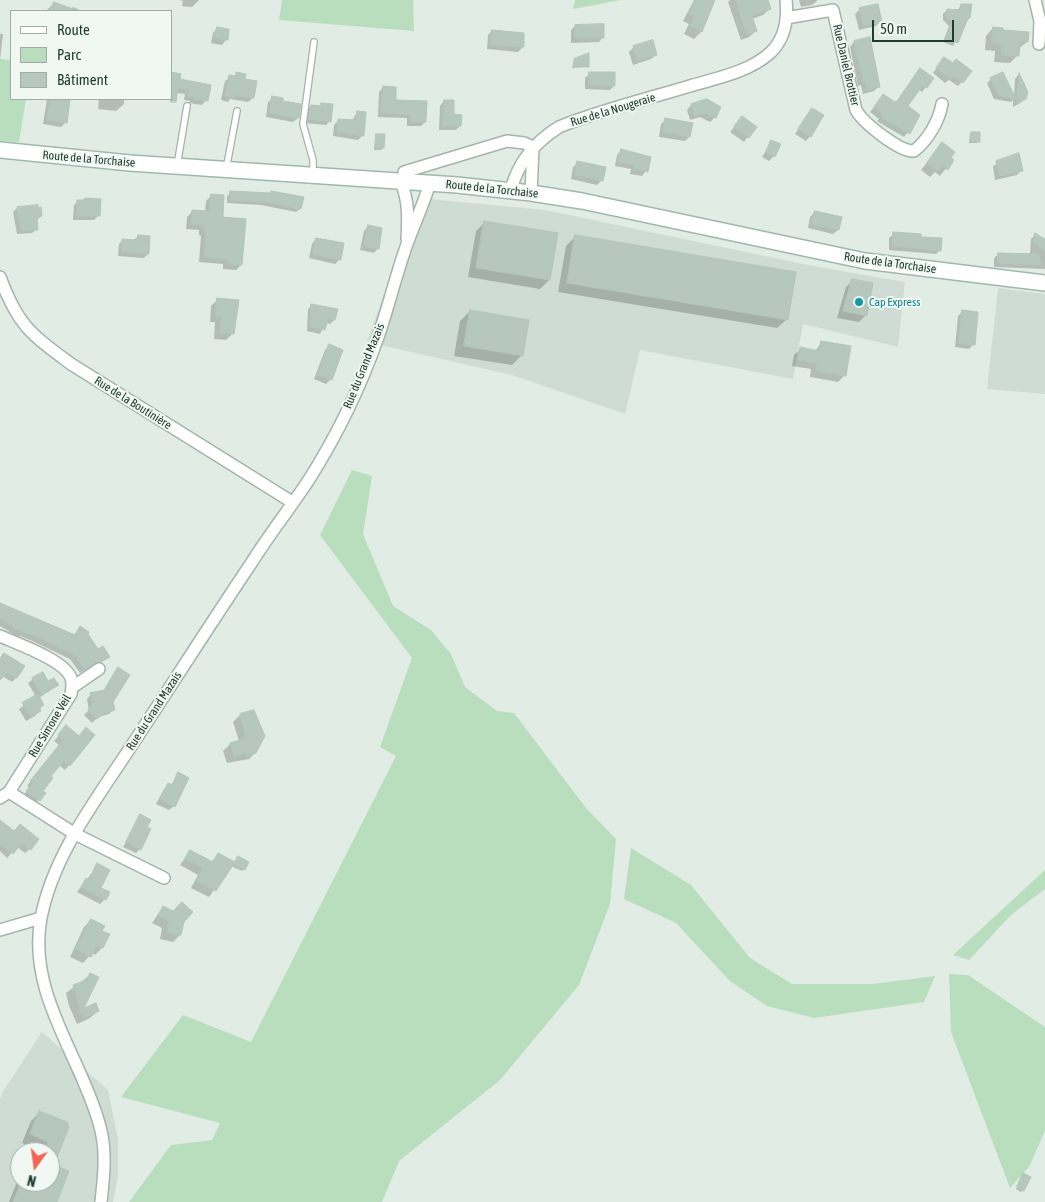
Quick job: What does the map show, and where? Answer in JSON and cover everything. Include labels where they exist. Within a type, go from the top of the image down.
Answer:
[{"type":"main road","name":"Route de la Torchaise","points":[[0,150],[312,177],[403,177],[430,184],[511,190],[582,201],[856,259],[979,273],[1045,283]]},
{"type":"main road","name":"Route de la Torchaise","points":[[979,273],[1045,275]]},
{"type":"street","name":"Rue de la Nougeraie","points":[[511,190],[524,157],[550,133],[572,122],[732,74],[752,65],[772,51],[782,36],[786,18],[786,0]]},
{"type":"street","points":[[1035,0],[1040,21],[1039,44]]},
{"type":"street","name":"Rue Daniel Brottier","points":[[786,18],[832,5],[854,105],[864,121],[904,150],[914,151],[937,122],[942,104]]},
{"type":"street","points":[[403,177],[507,141],[524,143],[533,147],[531,193]]},
{"type":"street","name":"Rue du Grand Mazais","points":[[403,177],[409,208],[406,246]]},
{"type":"street","name":"Rue du Grand Mazais","points":[[101,1202],[105,1170],[100,1126],[90,1093],[50,1007],[39,952],[41,918],[63,857],[75,834],[292,502],[310,478],[353,399],[377,340],[406,246],[418,220],[430,184]]},
{"type":"street","name":"Rue de la Boutinière","points":[[0,278],[8,299],[20,321],[41,341],[80,369],[292,502]]},
{"type":"street","name":"Rue Simone Veil","points":[[0,636],[49,659],[67,671],[72,679],[73,687],[71,694],[5,795],[75,834],[164,878]]},
{"type":"street","points":[[73,687],[99,669]]},
{"type":"street","points":[[0,930],[21,922],[41,918]]},
{"type":"lane","points":[[312,177],[313,160],[303,124],[314,42]]},
{"type":"lane","points":[[176,166],[187,106]]},
{"type":"lane","points":[[226,170],[237,110]]},
{"type":"shaded area","points":[[418,198],[545,210],[813,266],[905,282],[898,347],[803,324],[793,379],[640,350],[625,414],[512,375],[367,342]]},
{"type":"shaded area","points":[[998,288],[1045,294],[1045,394],[987,389]]},
{"type":"shaded area","points":[[42,1032],[108,1090],[118,1139],[118,1176],[113,1202],[0,1202],[0,1099]]},
{"type":"green space","points":[[282,0],[413,0],[414,31],[279,20]]},
{"type":"green space","points":[[575,0],[621,0],[573,9]]},
{"type":"green space","points":[[0,59],[10,60],[10,100],[26,100],[19,142],[0,141]]},
{"type":"green space","points":[[352,470],[372,476],[363,534],[393,606],[431,630],[451,654],[465,687],[497,711],[514,713],[586,808],[616,839],[610,904],[579,985],[500,1080],[399,1161],[382,1202],[129,1202],[171,1145],[212,1140],[220,1123],[121,1097],[183,1015],[251,1042],[396,756],[380,747],[412,658],[320,535]]},
{"type":"green space","points":[[631,848],[691,885],[750,958],[792,984],[873,984],[935,976],[924,1002],[814,1018],[767,1006],[730,981],[676,923],[624,899]]},
{"type":"green space","points":[[1045,870],[1045,889],[1011,915],[969,960],[953,955]]},
{"type":"green space","points":[[949,974],[968,975],[1045,1027],[1045,1131],[1029,1167],[1010,1188],[951,1032]]},
{"type":"building","points":[[696,0],[715,0],[702,32],[690,26],[695,17],[689,14]]},
{"type":"building","points":[[736,0],[768,0],[771,9],[752,16],[757,31],[747,34]]},
{"type":"building","points":[[54,2],[76,10],[50,10]]},
{"type":"building","points":[[878,4],[882,22],[863,26],[859,8]]},
{"type":"building","points":[[961,4],[972,4],[970,18],[968,18],[958,43],[946,38],[952,22],[946,16],[947,9],[960,10]]},
{"type":"building","points":[[604,24],[604,38],[575,38],[575,25]]},
{"type":"building","points":[[217,27],[229,29],[228,40],[215,38]]},
{"type":"building","points":[[993,27],[1003,28],[1003,30],[1029,32],[1028,42],[1020,42],[1019,56],[1001,55],[1002,44],[992,43]]},
{"type":"building","points":[[492,30],[524,33],[524,47],[491,45]]},
{"type":"building","points":[[870,37],[880,87],[867,90],[865,81],[863,82],[854,41]]},
{"type":"building","points":[[653,40],[657,55],[637,61],[633,46]]},
{"type":"building","points":[[589,53],[589,67],[574,67],[574,59]]},
{"type":"building","points":[[944,57],[953,63],[956,59],[972,71],[963,83],[953,76],[951,79],[936,68]]},
{"type":"building","points":[[920,68],[934,78],[927,88],[923,85],[908,106],[920,115],[910,134],[884,119],[881,116],[883,114],[874,107],[883,94],[895,102],[897,101]]},
{"type":"building","points":[[172,72],[181,74],[180,79],[211,85],[208,101],[193,99],[194,97],[188,96],[189,90],[178,88],[176,102],[171,102]]},
{"type":"building","points":[[236,72],[246,74],[245,79],[257,81],[254,98],[234,95],[234,98],[225,96],[229,75],[236,76]]},
{"type":"building","points":[[589,72],[615,72],[615,86],[589,85]]},
{"type":"building","points":[[1003,72],[1016,99],[998,95],[990,78]]},
{"type":"building","points":[[1019,73],[1028,92],[1026,99],[1017,104]]},
{"type":"building","points":[[383,86],[396,87],[396,100],[427,101],[426,122],[411,122],[411,115],[381,113]]},
{"type":"building","points":[[272,96],[283,98],[283,101],[301,104],[299,118],[270,113]]},
{"type":"building","points":[[707,99],[721,107],[716,118],[706,113],[694,116],[691,104]]},
{"type":"building","points":[[51,100],[70,100],[67,123],[47,120]]},
{"type":"building","points":[[444,100],[454,100],[454,114],[462,115],[461,126],[443,126]]},
{"type":"building","points":[[321,103],[333,104],[331,122],[308,119],[311,105],[321,106]]},
{"type":"building","points":[[812,108],[824,115],[811,137],[798,129]]},
{"type":"building","points":[[357,111],[366,112],[364,136],[337,132],[338,119],[356,120]]},
{"type":"building","points":[[742,116],[757,127],[749,138],[734,127]]},
{"type":"building","points":[[665,118],[693,123],[690,137],[663,132]]},
{"type":"building","points":[[971,132],[980,132],[980,142],[970,141]]},
{"type":"building","points":[[376,134],[385,134],[384,148],[375,148]]},
{"type":"building","points":[[771,140],[781,144],[775,157],[766,152]]},
{"type":"building","points":[[942,142],[955,152],[951,158],[954,160],[948,170],[942,165],[938,171],[927,163]]},
{"type":"building","points":[[621,149],[651,157],[648,172],[634,169],[635,165],[618,162]]},
{"type":"building","points":[[1019,153],[1023,171],[999,176],[996,161]]},
{"type":"building","points":[[577,161],[606,167],[603,181],[575,175]]},
{"type":"building","points":[[230,191],[270,193],[271,191],[304,197],[301,209],[265,202],[230,200]]},
{"type":"building","points":[[211,194],[224,195],[223,217],[246,219],[242,265],[228,264],[228,259],[204,257],[206,230],[204,230],[204,225],[191,224],[192,210],[209,211]]},
{"type":"building","points":[[85,198],[101,199],[100,216],[76,216],[77,200],[85,200]]},
{"type":"building","points":[[38,205],[38,208],[41,207],[42,216],[37,217],[38,230],[21,231],[17,207]]},
{"type":"building","points":[[815,211],[842,217],[839,230],[811,224]]},
{"type":"building","points":[[484,221],[558,233],[550,280],[476,268]]},
{"type":"building","points":[[368,225],[382,228],[379,249],[364,246]]},
{"type":"building","points":[[893,232],[921,234],[921,237],[942,238],[941,251],[893,246]]},
{"type":"building","points":[[1035,233],[1045,239],[1045,250],[1034,243]]},
{"type":"building","points":[[138,235],[150,236],[149,254],[121,252],[122,239],[137,240]]},
{"type":"building","points":[[575,235],[796,272],[788,320],[567,283]]},
{"type":"building","points":[[316,238],[344,243],[341,260],[313,254]]},
{"type":"building","points":[[998,253],[1039,254],[1041,265],[998,263]]},
{"type":"building","name":"Cap Express","points":[[852,279],[873,283],[867,316],[843,311]]},
{"type":"building","points":[[217,298],[239,300],[234,334],[220,333],[221,316],[216,316]]},
{"type":"building","points":[[311,304],[338,309],[335,320],[328,319],[325,330],[311,327]]},
{"type":"building","points":[[470,310],[529,320],[523,356],[464,346]]},
{"type":"building","points":[[962,310],[978,312],[975,345],[959,343]]},
{"type":"building","points":[[821,341],[851,346],[846,376],[816,371],[817,363],[798,360],[800,347],[819,351]]},
{"type":"building","points":[[329,344],[343,350],[332,380],[318,375]]},
{"type":"building","points":[[0,603],[75,635],[80,626],[89,632],[88,634],[98,649],[103,646],[110,657],[85,670],[75,655],[13,628],[14,626],[0,619]]},
{"type":"building","points":[[4,653],[25,666],[17,678],[7,673],[0,680],[0,659]]},
{"type":"building","points":[[118,667],[130,675],[113,702],[115,710],[104,713],[97,719],[88,709],[93,704],[90,693],[104,690]]},
{"type":"building","points":[[43,672],[48,681],[54,678],[59,685],[42,695],[32,678]]},
{"type":"building","points":[[38,694],[44,705],[39,708],[41,711],[31,717],[22,703]]},
{"type":"building","points":[[254,710],[265,736],[256,753],[247,756],[246,753],[234,756],[230,743],[246,738],[240,714]]},
{"type":"building","points":[[66,725],[79,736],[86,727],[95,735],[70,766],[64,761],[51,776],[53,778],[43,791],[46,793],[40,801],[26,791],[33,783],[30,781],[63,740],[58,735]]},
{"type":"building","points":[[178,772],[189,778],[175,807],[160,799],[168,783],[172,785]]},
{"type":"building","points":[[140,814],[151,820],[147,827],[151,829],[141,850],[126,842]]},
{"type":"building","points":[[0,820],[14,831],[20,824],[39,839],[31,850],[22,843],[13,854],[0,844]]},
{"type":"building","points":[[190,850],[213,862],[218,853],[235,862],[216,891],[197,881],[203,868],[185,859]]},
{"type":"building","points":[[238,856],[249,862],[245,870],[234,864]]},
{"type":"building","points":[[97,863],[110,870],[101,888],[110,892],[106,900],[81,887],[86,878],[89,880]]},
{"type":"building","points":[[182,902],[193,912],[184,922],[181,935],[167,932],[169,921],[158,915],[163,906],[173,911]]},
{"type":"building","points":[[91,919],[105,926],[102,931],[110,934],[103,948],[97,946],[91,957],[76,949]]},
{"type":"building","points":[[90,973],[99,977],[84,1008],[96,1003],[99,1011],[84,1018],[73,985],[87,980]]},
{"type":"building","points":[[39,1111],[67,1122],[69,1127],[60,1150],[60,1142],[48,1142],[30,1134]]},
{"type":"building","points":[[60,1167],[69,1171],[57,1202],[13,1202],[17,1192],[60,1192]]},
{"type":"building","points":[[1023,1173],[1031,1177],[1024,1191],[1017,1187]]},
{"type":"place","name":"Cap Express","points":[[859,302]]}]
